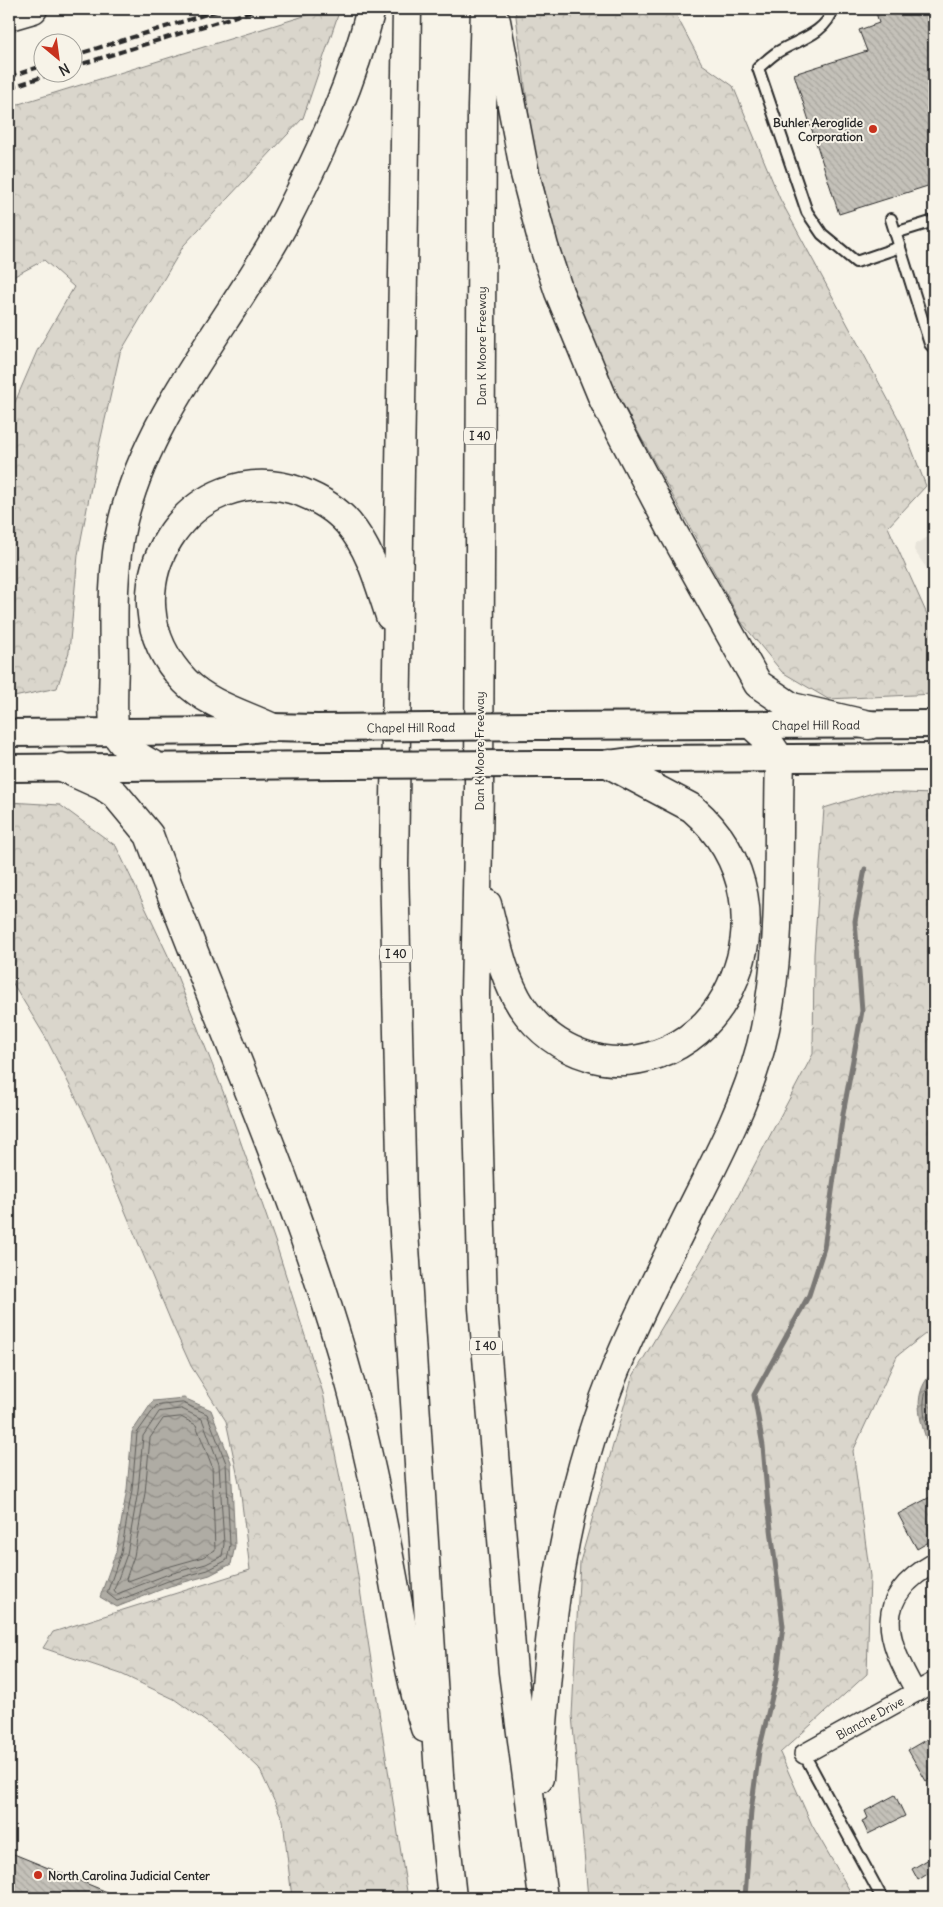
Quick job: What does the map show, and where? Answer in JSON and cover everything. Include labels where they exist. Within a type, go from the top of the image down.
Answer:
[{"type":"main road","points":[[9,16],[33,9]]},
{"type":"main road","points":[[153,765],[132,752],[115,732],[114,597],[118,554],[131,494],[160,427],[188,377],[258,266],[298,196],[338,110],[361,50],[371,9]]},
{"type":"main road","name":"I 40","points":[[407,9],[402,435],[396,633],[394,866],[402,1200],[439,1774],[452,1898]]},
{"type":"main road","name":"Dan K Moore Freeway","points":[[478,863],[482,118],[485,9]]},
{"type":"main road","points":[[494,9],[525,174],[544,246],[578,340],[613,418],[758,684],[792,707],[869,725]]},
{"type":"main road","points":[[271,727],[220,705],[186,683],[165,655],[156,636],[150,598],[151,580],[157,559],[166,538],[198,508],[231,491],[260,486],[293,489],[321,501],[347,522],[367,550],[396,633]]},
{"type":"main road","name":"Chapel Hill Road","points":[[9,733],[237,732],[271,727],[934,724]]},
{"type":"main road","points":[[535,1827],[552,1625],[562,1560],[584,1466],[620,1359],[658,1276],[726,1141],[748,1088],[770,1007],[775,965],[780,759],[765,737],[754,726]]},
{"type":"main road","points":[[9,768],[153,765],[609,764],[647,759],[934,757]]},
{"type":"main road","points":[[478,863],[497,944],[509,982],[523,1008],[541,1029],[578,1053],[594,1058],[621,1061],[644,1058],[665,1052],[692,1036],[713,1015],[723,1001],[735,977],[743,954],[746,938],[745,905],[737,871],[722,842],[704,818],[676,798],[609,764]]},
{"type":"main road","points":[[61,767],[103,786],[115,794],[149,835],[281,1173],[330,1312],[350,1384],[380,1512],[412,1684],[439,1774]]},
{"type":"main road","name":"I 40","points":[[478,863],[476,995],[483,1308],[513,1672],[543,1898]]},
{"type":"street","points":[[916,1692],[893,1646],[890,1631],[891,1610],[896,1595],[904,1584],[915,1574],[934,1563]]},
{"type":"street","name":"Blanche Drive","points":[[804,1754],[934,1682]]},
{"type":"lane","points":[[833,9],[813,35],[776,53],[758,68],[807,212],[822,234],[856,262],[900,247]]},
{"type":"lane","points":[[891,218],[930,344],[934,348]]},
{"type":"lane","points":[[896,233],[934,221]]},
{"type":"lane","points":[[804,1754],[882,1898]]},
{"type":"shaded area","points":[[934,534],[934,579],[914,550],[915,544]]},
{"type":"green space","points":[[327,9],[340,9],[303,118],[184,245],[120,353],[98,451],[78,555],[69,652],[57,688],[9,698],[9,416],[37,351],[74,287],[44,260],[9,279],[9,107]]},
{"type":"green space","points":[[515,9],[673,9],[702,64],[733,86],[780,199],[904,429],[926,486],[888,527],[934,630],[934,694],[828,699],[782,672],[742,623],[606,373],[561,257],[532,139]]},
{"type":"green space","points":[[876,792],[934,794],[934,1327],[897,1356],[853,1451],[870,1576],[867,1674],[780,1753],[812,1825],[854,1898],[588,1898],[572,1715],[580,1562],[632,1378],[727,1217],[813,1054],[814,954],[824,808]]},
{"type":"green space","points":[[9,802],[60,805],[116,846],[173,966],[224,1094],[275,1241],[323,1393],[352,1538],[408,1898],[292,1898],[283,1820],[259,1768],[222,1733],[174,1699],[121,1674],[43,1648],[53,1632],[250,1570],[240,1487],[226,1421],[191,1366],[89,1124],[46,1038],[9,977]]},
{"type":"water","points":[[934,1371],[934,1447],[929,1446],[922,1426],[919,1407],[922,1388]]},
{"type":"water","points":[[184,1398],[211,1410],[231,1462],[235,1546],[231,1564],[210,1575],[170,1586],[117,1607],[100,1597],[116,1552],[127,1489],[132,1432],[153,1401]]},
{"type":"building","name":"Buhler Aeroglide Corporation","points":[[875,9],[934,9],[934,184],[839,214],[794,74],[867,51],[859,30],[879,23]]},
{"type":"building","points":[[934,1495],[934,1539],[917,1549],[898,1514]]},
{"type":"building","points":[[934,1735],[934,1776],[926,1781],[908,1750]]},
{"type":"building","points":[[895,1795],[905,1816],[868,1834],[862,1821],[868,1818],[865,1811]]},
{"type":"building","name":"North Carolina Judicial Center","points":[[9,1852],[122,1898],[9,1898]]},
{"type":"building","points":[[934,1856],[934,1870],[918,1880],[912,1869]]},
{"type":"waterway","points":[[745,1898],[751,1811],[759,1751],[776,1680],[783,1626],[768,1505],[763,1446],[754,1395],[809,1295],[824,1248],[843,1114],[862,1011],[855,921],[865,869]]},
{"type":"railway","points":[[82,53],[223,9]]},
{"type":"railway","points":[[82,64],[259,9]]},
{"type":"railway","points":[[9,77],[32,69]]},
{"type":"railway","points":[[9,88],[32,80]]},
{"type":"place","name":"Buhler Aeroglide Corporation","points":[[873,129]]},
{"type":"place","name":"North Carolina Judicial Center","points":[[38,1875]]}]
